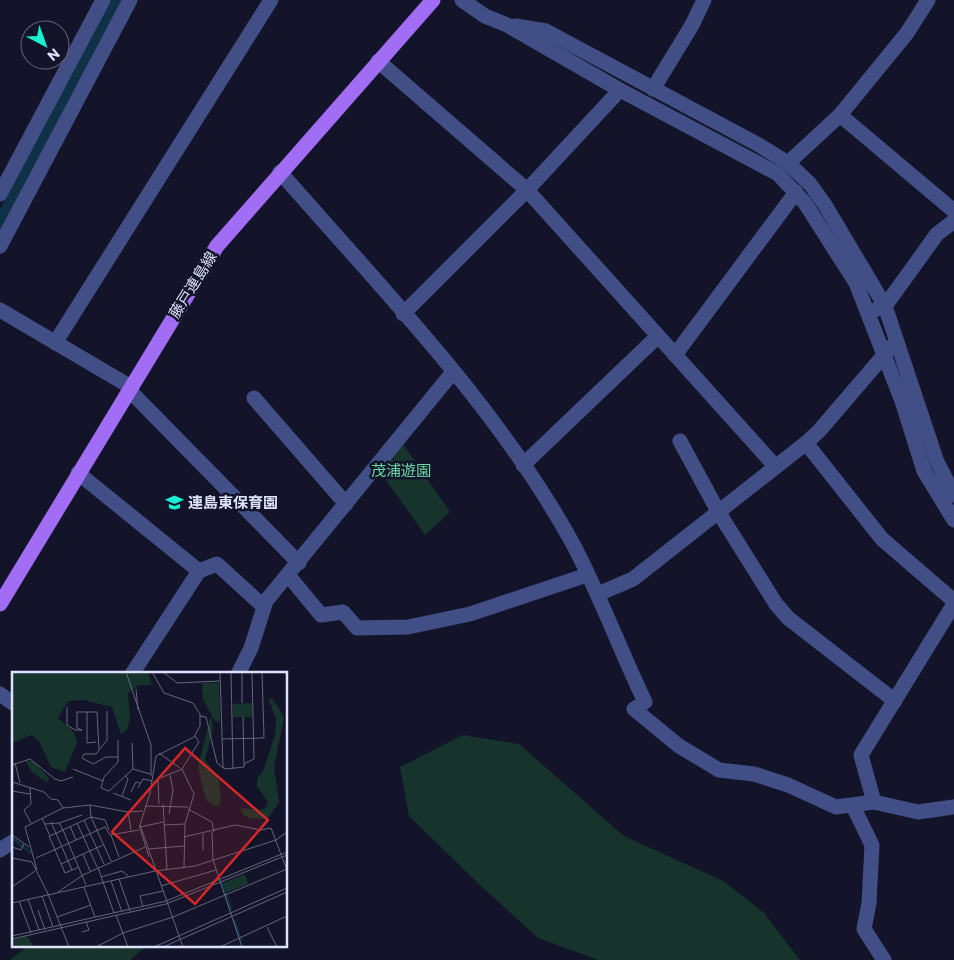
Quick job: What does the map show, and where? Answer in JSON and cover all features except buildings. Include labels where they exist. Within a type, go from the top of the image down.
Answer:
[{"type":"main road","name":"藤戸連島線","points":[[0,604],[217,246],[433,0]]},
{"type":"street","points":[[0,194],[103,0]]},
{"type":"street","points":[[0,246],[130,0]]},
{"type":"street","points":[[55,343],[271,0]]},
{"type":"street","points":[[462,0],[485,16],[507,25],[626,93],[744,154],[778,174],[805,202],[856,283],[885,354],[924,471],[954,520]]},
{"type":"street","points":[[403,314],[626,93],[647,85],[692,25],[704,0]]},
{"type":"street","points":[[788,163],[840,115],[907,33],[928,0]]},
{"type":"street","points":[[507,25],[546,31],[788,163],[801,175],[825,205],[885,306],[937,462],[954,495]]},
{"type":"street","points":[[378,61],[527,190],[775,466]]},
{"type":"street","points":[[840,115],[954,211]]},
{"type":"street","points":[[280,172],[453,372],[497,425],[523,464],[572,544],[598,594],[620,650],[646,702],[634,709],[679,746],[718,770],[754,774],[788,785],[836,807],[874,802],[918,812],[954,807]]},
{"type":"street","points":[[675,356],[793,190],[801,175]]},
{"type":"street","points":[[868,313],[885,306],[937,234],[954,221]]},
{"type":"street","points":[[0,310],[130,388],[299,563]]},
{"type":"street","points":[[523,464],[658,336]]},
{"type":"street","points":[[598,594],[633,579],[806,443],[819,431],[896,341]]},
{"type":"street","points":[[239,672],[252,648],[266,601],[299,563],[453,372]]},
{"type":"street","points":[[254,398],[346,504]]},
{"type":"street","points":[[680,441],[719,513],[776,604],[788,618],[895,701]]},
{"type":"street","points":[[806,443],[882,540],[954,602],[861,756],[874,802]]},
{"type":"street","points":[[78,474],[199,571]]},
{"type":"street","points":[[133,672],[199,571],[217,564],[264,607]]},
{"type":"street","points":[[288,575],[321,615],[343,612],[357,628],[408,626],[470,614],[587,575]]},
{"type":"street","points":[[0,694],[12,703]]},
{"type":"street","points":[[853,806],[872,845],[869,903],[864,929],[884,960]]},
{"type":"street","points":[[0,850],[12,842]]},
{"type":"green space","name":"茂浦遊園","points":[[401,441],[450,512],[425,535],[379,470]]},
{"type":"green space","points":[[463,735],[519,744],[624,836],[723,881],[763,912],[800,960],[598,960],[538,938],[409,816],[400,767]]},
{"type":"green space","points":[[25,948],[145,948],[130,960],[10,960]]},
{"type":"water","points":[[111,0],[122,0],[0,230],[0,209]]},
{"type":"place","name":"連島東保育園","points":[[174,503]]}]
